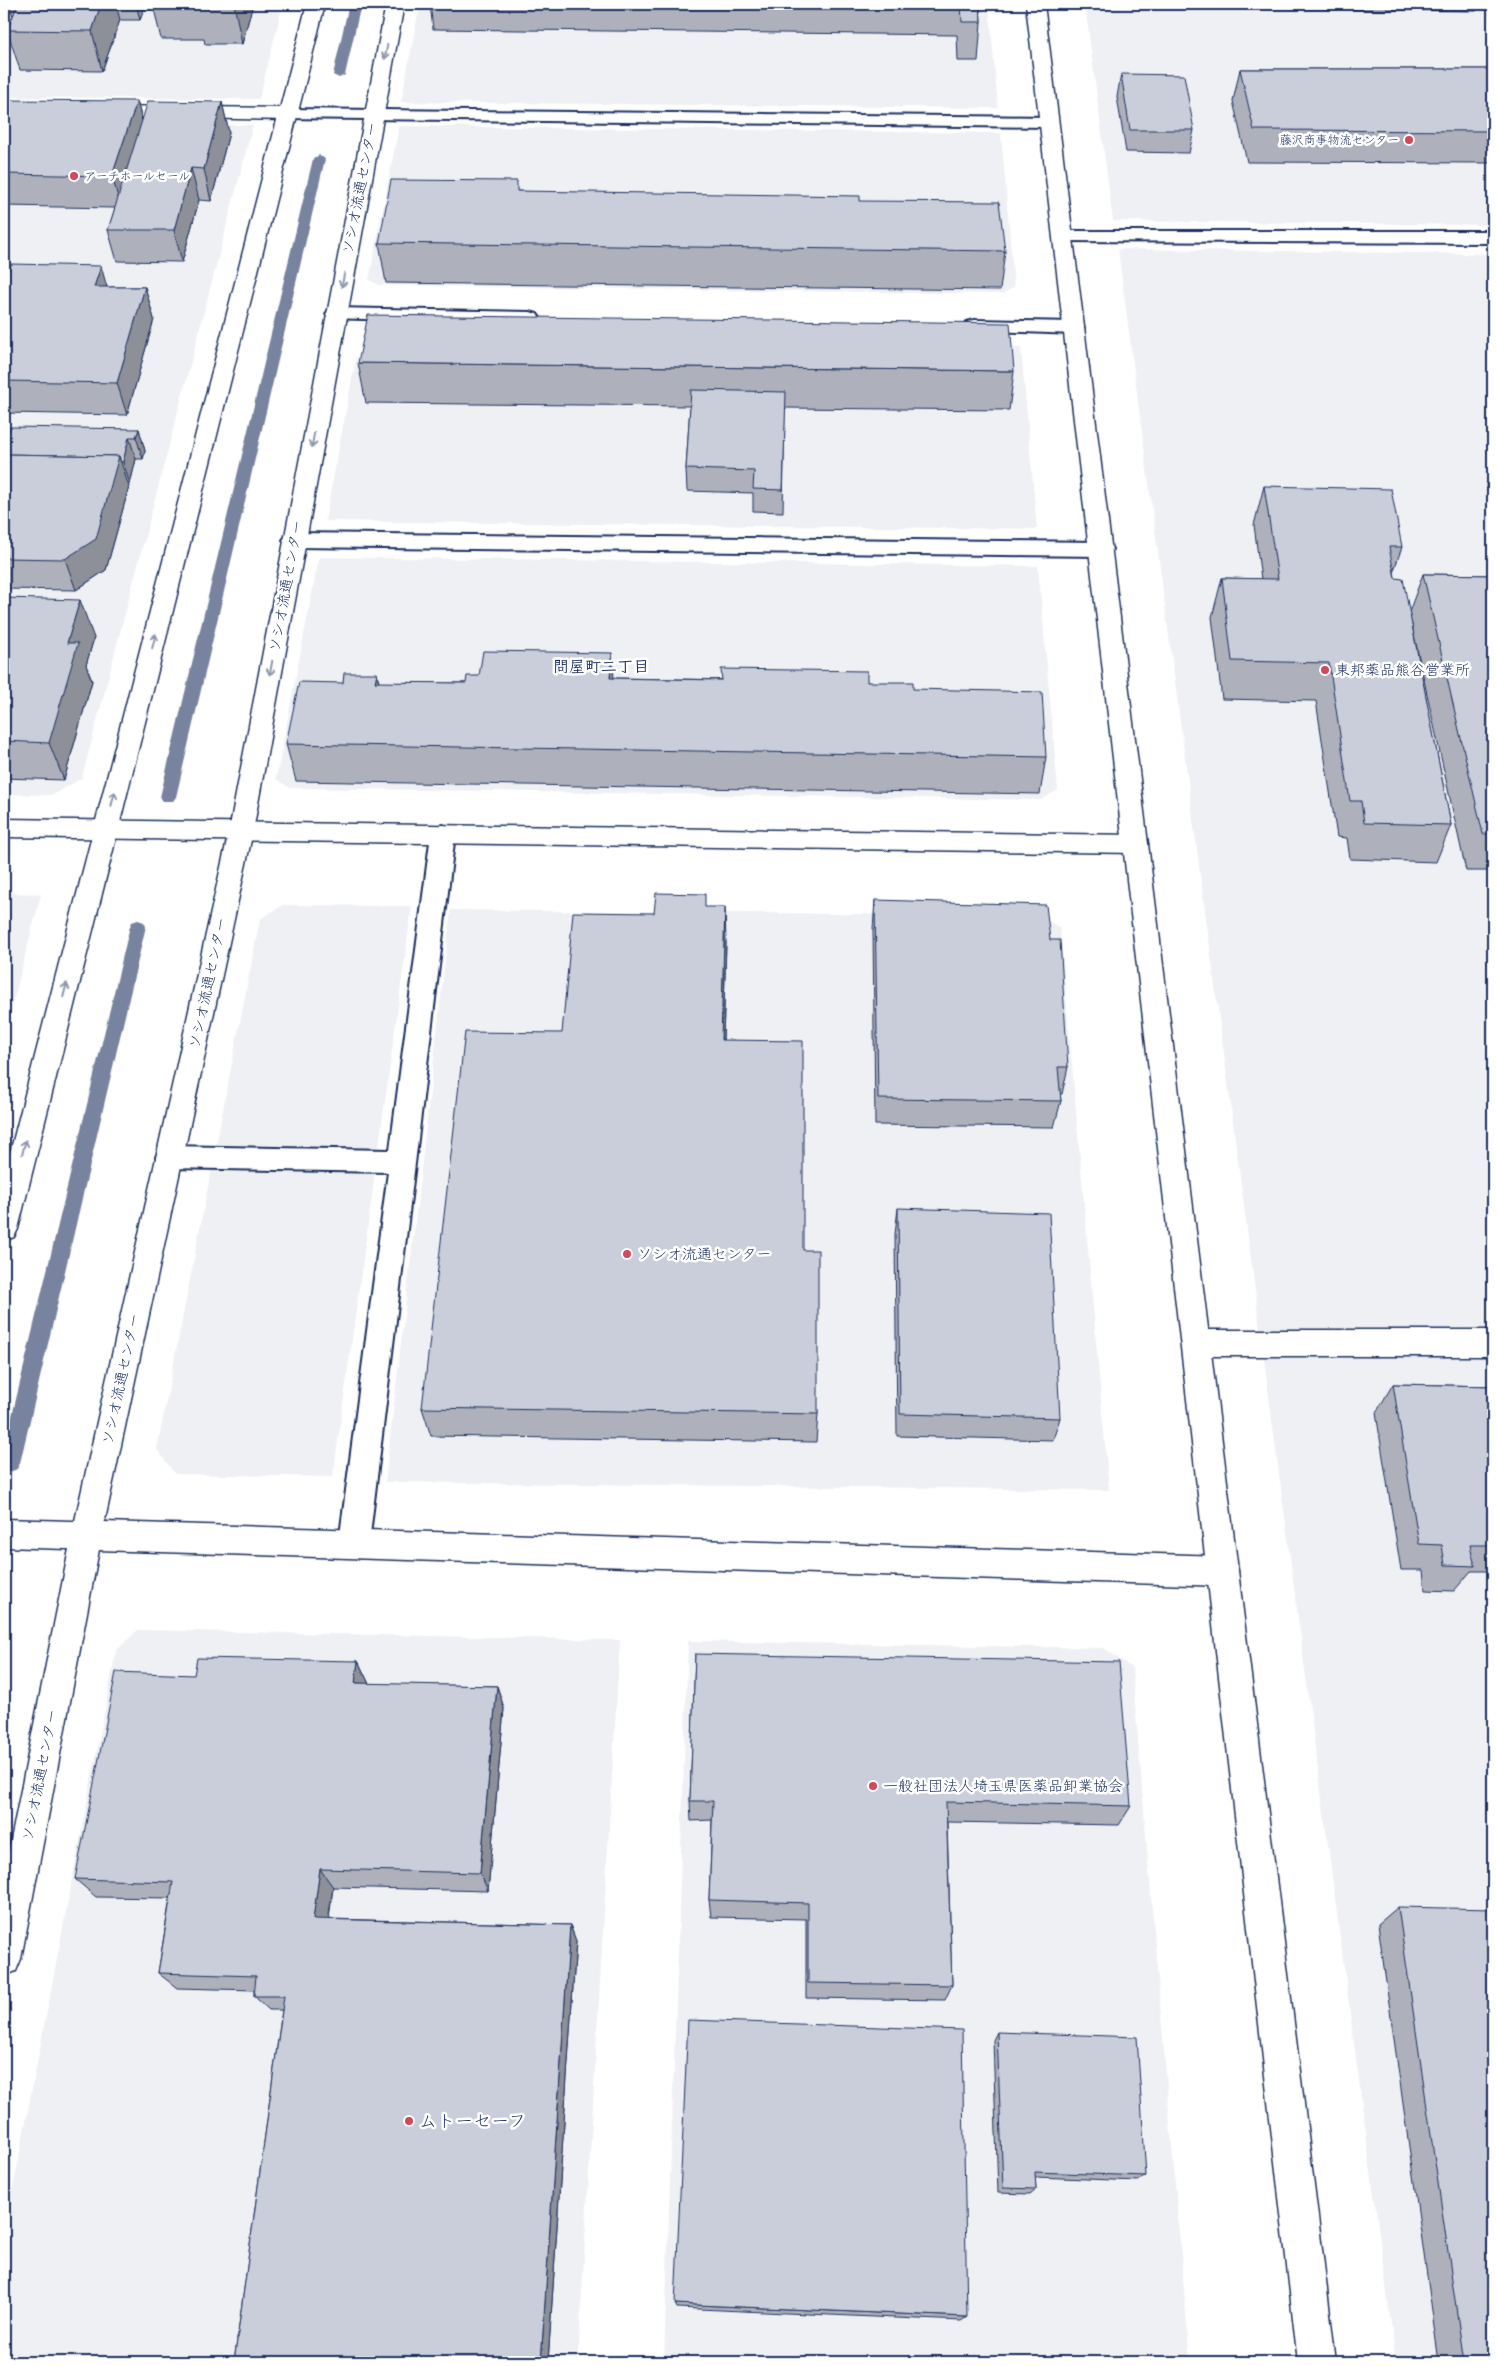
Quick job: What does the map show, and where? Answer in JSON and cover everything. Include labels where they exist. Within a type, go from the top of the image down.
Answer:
[{"type":"street","points":[[4,1228],[316,4]]},
{"type":"street","name":"ソシオ流通センター","points":[[4,1959],[87,1534],[241,831],[336,314],[396,4]]},
{"type":"street","points":[[1035,4],[1317,2362]]},
{"type":"street","points":[[82,112],[288,114]]},
{"type":"street","points":[[4,828],[1136,844]]},
{"type":"street","points":[[1196,1343],[1493,1342]]},
{"type":"street","points":[[4,1533],[354,1542],[1223,1571]]},
{"type":"lane","points":[[288,114],[1049,122]]},
{"type":"lane","points":[[1064,236],[1493,238]]},
{"type":"lane","points":[[336,314],[546,318]]},
{"type":"lane","points":[[955,326],[1074,328]]},
{"type":"lane","points":[[294,540],[1101,549]]},
{"type":"lane","points":[[354,1542],[443,834]]},
{"type":"lane","points":[[169,1157],[402,1161]]},
{"type":"shaded area","points":[[5,4],[283,4],[259,99],[4,97]]},
{"type":"shaded area","points":[[420,4],[989,4],[998,108],[401,102]]},
{"type":"shaded area","points":[[1085,4],[1493,4],[1493,225],[1113,221]]},
{"type":"shaded area","points":[[4,123],[253,125],[82,778],[53,795],[4,794]]},
{"type":"shaded area","points":[[399,126],[1001,133],[1014,287],[1002,294],[379,285],[369,280]]},
{"type":"shaded area","points":[[1118,249],[1493,254],[1493,2362],[1396,2362]]},
{"type":"shaded area","points":[[1021,348],[1037,529],[325,521],[356,358],[369,349]]},
{"type":"shaded area","points":[[319,557],[1038,566],[1058,790],[1041,800],[290,788],[276,779]]},
{"type":"shaded area","points":[[4,893],[41,894],[4,1037]]},
{"type":"shaded area","points":[[283,905],[412,906],[333,1477],[175,1474],[157,1449],[260,919]]},
{"type":"shaded area","points":[[451,910],[1040,916],[1060,928],[1109,1490],[385,1482]]},
{"type":"shaded area","points":[[138,1630],[620,1640],[578,2362],[4,2362],[4,2235],[116,1651]]},
{"type":"shaded area","points":[[688,1641],[1104,1648],[1132,1668],[1190,2362],[664,2362]]},
{"type":"building","points":[[18,4],[101,4],[92,31],[7,30]]},
{"type":"building","points":[[961,4],[980,4],[981,22],[962,22]]},
{"type":"building","points":[[1240,69],[1493,69],[1493,131],[1254,130]]},
{"type":"building","points":[[1121,74],[1184,75],[1194,130],[1130,130]]},
{"type":"building","points":[[7,100],[137,101],[112,176],[4,174],[4,110]]},
{"type":"building","points":[[148,101],[222,102],[204,169],[191,168],[174,230],[108,230]]},
{"type":"building","points":[[391,180],[517,181],[517,191],[860,196],[860,201],[999,202],[1005,251],[379,243]]},
{"type":"building","points":[[11,264],[101,266],[94,287],[145,287],[117,383],[4,381],[4,284]]},
{"type":"building","points":[[368,315],[1010,323],[1014,371],[358,363]]},
{"type":"building","points":[[691,390],[786,392],[783,490],[753,489],[754,471],[686,469]]},
{"type":"building","points":[[10,427],[139,429],[136,437],[129,437],[123,462],[121,462],[119,456],[4,454],[4,447]]},
{"type":"building","points":[[4,454],[119,456],[96,539],[65,559],[4,558]]},
{"type":"building","points":[[1264,486],[1391,489],[1402,547],[1389,547],[1395,578],[1403,579],[1451,825],[1364,823],[1361,801],[1350,801],[1329,663],[1232,661],[1222,578],[1278,579]]},
{"type":"building","points":[[1423,574],[1493,575],[1493,834],[1483,834]]},
{"type":"building","points":[[4,598],[80,600],[67,643],[78,643],[49,743],[4,741]]},
{"type":"building","points":[[483,651],[612,653],[610,678],[722,680],[721,669],[867,671],[867,682],[913,682],[913,689],[1042,692],[1046,757],[286,744],[299,682],[343,683],[344,673],[377,673],[375,682],[466,683],[467,676],[479,676]]},
{"type":"building","points":[[656,893],[705,894],[705,907],[725,907],[721,1040],[803,1041],[803,1250],[818,1250],[818,1414],[422,1408],[465,1032],[562,1033],[573,912],[654,913]]},
{"type":"building","points":[[875,900],[1046,905],[1050,940],[1060,940],[1068,1067],[1058,1067],[1061,1101],[878,1099]]},
{"type":"building","points":[[898,1208],[1049,1213],[1060,1418],[900,1414]]},
{"type":"building","points":[[1393,1384],[1493,1386],[1493,1545],[1470,1545],[1475,1566],[1445,1565],[1442,1545],[1419,1544]]},
{"type":"building","points":[[695,1654],[1119,1662],[1131,1806],[946,1802],[952,1985],[808,1983],[808,1903],[709,1900],[713,1801],[690,1801]]},
{"type":"building","points":[[197,1658],[358,1661],[355,1683],[497,1686],[480,1873],[320,1869],[313,1919],[570,1925],[541,2362],[234,2362],[284,1996],[254,1996],[256,1976],[158,1973],[173,1882],[75,1879],[116,1672],[194,1675]]},
{"type":"building","points":[[1398,1907],[1493,1909],[1493,2362],[1464,2362]]},
{"type":"building","points":[[688,2020],[962,2030],[967,2317],[675,2304]]},
{"type":"building","points":[[997,2032],[1137,2037],[1146,2176],[1035,2172],[1036,2189],[1003,2188]]},
{"type":"waterway","points":[[339,75],[355,4]]},
{"type":"waterway","points":[[168,797],[319,159]]},
{"type":"waterway","points":[[10,1463],[138,926]]},
{"type":"place","name":"藤沢商事物流センター","points":[[1409,140]]},
{"type":"place","name":"アーチホールセール","points":[[74,176]]},
{"type":"place","name":"東邦薬品熊谷営業所","points":[[1325,670]]},
{"type":"place","name":"ソシオ流通センター","points":[[627,1254]]},
{"type":"place","name":"一般社団法人埼玉県医薬品卸業協会","points":[[873,1786]]},
{"type":"place","name":"ムトーセーフ","points":[[409,2121]]},
{"type":"district","name":"問屋町二丁目","points":[[601,666]]}]
